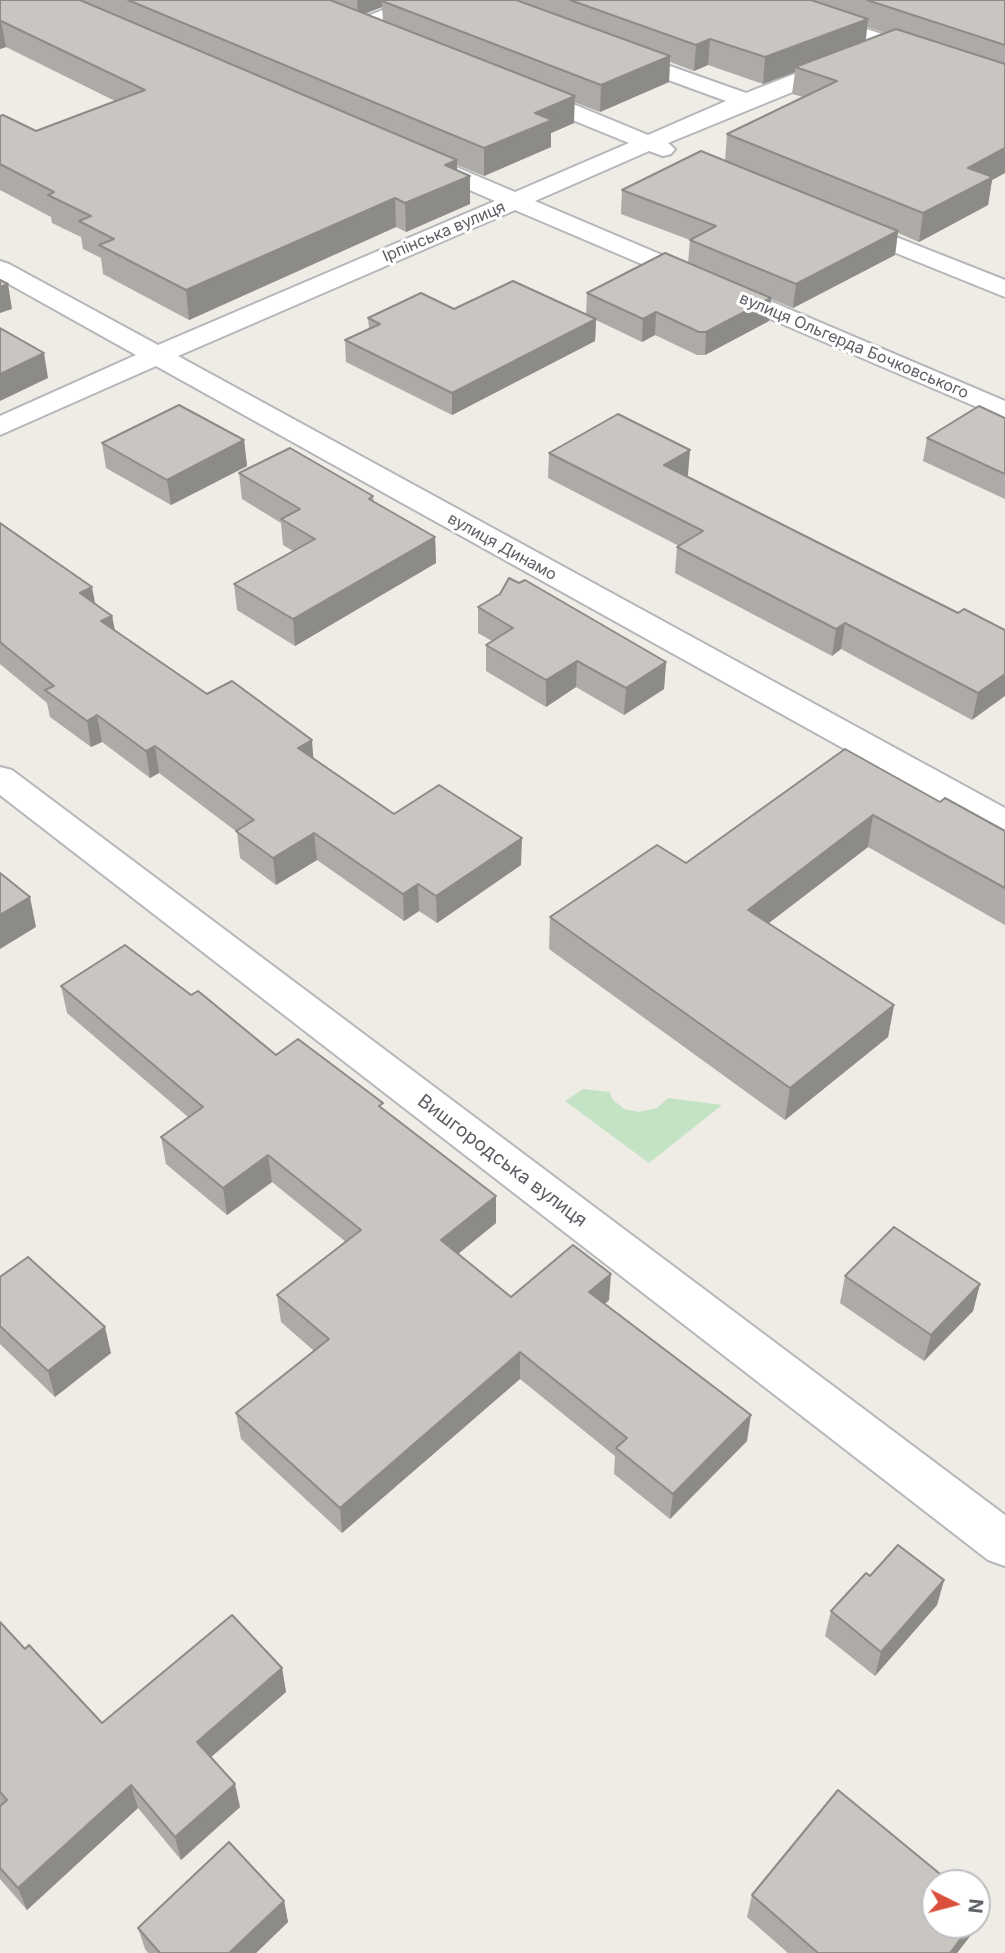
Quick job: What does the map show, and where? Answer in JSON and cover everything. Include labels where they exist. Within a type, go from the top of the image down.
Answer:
[{"type":"street","points":[[359,26],[426,0]]},
{"type":"street","points":[[759,0],[1005,82]]},
{"type":"street","points":[[336,17],[384,36]]},
{"type":"street","name":"Ірпінська вулиця","points":[[0,427],[156,356],[746,101],[892,45]]},
{"type":"street","points":[[602,48],[746,101]]},
{"type":"street","points":[[498,82],[689,159]]},
{"type":"street","name":"вулиця Ольгерда Бочковського","points":[[401,152],[1005,411]]},
{"type":"street","points":[[828,216],[1005,289]]},
{"type":"street","name":"вулиця Динамо","points":[[0,269],[1005,823]]},
{"type":"street","name":"Вишгородська вулиця","points":[[0,778],[1005,1544]]},
{"type":"green space","points":[[583,1089],[610,1092],[612,1099],[624,1109],[639,1112],[657,1108],[668,1098],[722,1105],[649,1163],[565,1101]]},
{"type":"building","points":[[0,0],[80,0],[457,160],[445,165],[470,176],[405,203],[395,198],[186,290],[99,245],[114,239],[79,221],[91,216],[48,195],[54,192],[0,164],[0,116],[36,131],[145,90],[0,22]]},
{"type":"building","points":[[128,0],[330,0],[575,96],[535,113],[552,120],[484,148]]},
{"type":"building","points":[[516,0],[670,56],[601,85],[382,1]]},
{"type":"building","points":[[570,0],[811,0],[868,19],[765,57],[710,39],[696,45]]},
{"type":"building","points":[[867,0],[1005,0],[1005,45]]},
{"type":"building","points":[[896,29],[1005,64],[1005,148],[968,168],[993,177],[923,213],[727,134],[837,81],[795,67]]},
{"type":"building","points":[[701,151],[898,231],[796,284],[690,240],[716,226],[622,190]]},
{"type":"building","points":[[665,253],[771,298],[706,332],[699,332],[656,312],[643,319],[587,293]]},
{"type":"building","points":[[513,281],[596,319],[452,393],[345,340],[380,324],[368,318],[421,293],[454,309]]},
{"type":"building","points":[[0,328],[44,353],[0,374]]},
{"type":"building","points":[[179,405],[244,440],[167,480],[102,443]]},
{"type":"building","points":[[979,406],[1005,418],[1005,474],[927,438]]},
{"type":"building","points":[[618,414],[690,450],[664,465],[958,613],[964,609],[1005,630],[1005,674],[978,693],[845,623],[836,629],[677,547],[703,531],[549,453]]},
{"type":"building","points":[[290,448],[373,496],[369,499],[435,537],[293,619],[234,584],[315,539],[281,519],[300,509],[239,473]]},
{"type":"building","points":[[0,523],[92,587],[80,593],[112,616],[101,621],[207,694],[232,681],[312,740],[298,748],[394,814],[439,785],[522,838],[436,896],[418,884],[403,894],[314,833],[273,858],[236,831],[254,820],[155,746],[146,751],[97,715],[87,721],[45,690],[54,686],[0,642]]},
{"type":"building","points":[[509,578],[519,583],[525,580],[666,662],[626,688],[577,661],[546,680],[486,645],[513,628],[478,607],[500,594]]},
{"type":"building","points":[[845,749],[940,802],[945,798],[1005,831],[1005,888],[873,815],[748,910],[894,1005],[790,1088],[550,917],[657,845],[686,863]]},
{"type":"building","points":[[0,873],[30,897],[0,915]]},
{"type":"building","points":[[125,945],[191,995],[198,991],[276,1055],[298,1039],[383,1103],[379,1106],[496,1196],[441,1240],[511,1297],[573,1245],[611,1274],[589,1292],[751,1415],[673,1494],[616,1448],[627,1438],[520,1352],[340,1508],[236,1413],[329,1339],[277,1295],[361,1230],[268,1155],[223,1188],[161,1137],[203,1107],[61,986]]},
{"type":"building","points":[[894,1227],[980,1284],[931,1335],[845,1276]]},
{"type":"building","points":[[28,1257],[105,1327],[48,1371],[0,1326],[0,1277]]},
{"type":"building","points":[[898,1545],[944,1580],[881,1652],[831,1611],[866,1573],[870,1576]]},
{"type":"building","points":[[232,1615],[282,1668],[197,1742],[235,1784],[175,1837],[131,1785],[18,1888],[0,1868],[0,1806],[7,1800],[0,1792],[0,1622],[25,1649],[29,1645],[102,1723]]},
{"type":"building","points":[[838,1790],[934,1869],[921,1869],[921,1939],[960,1939],[950,1953],[818,1953],[752,1895]]},
{"type":"building","points":[[229,1842],[284,1901],[229,1953],[160,1953],[138,1928]]}]
